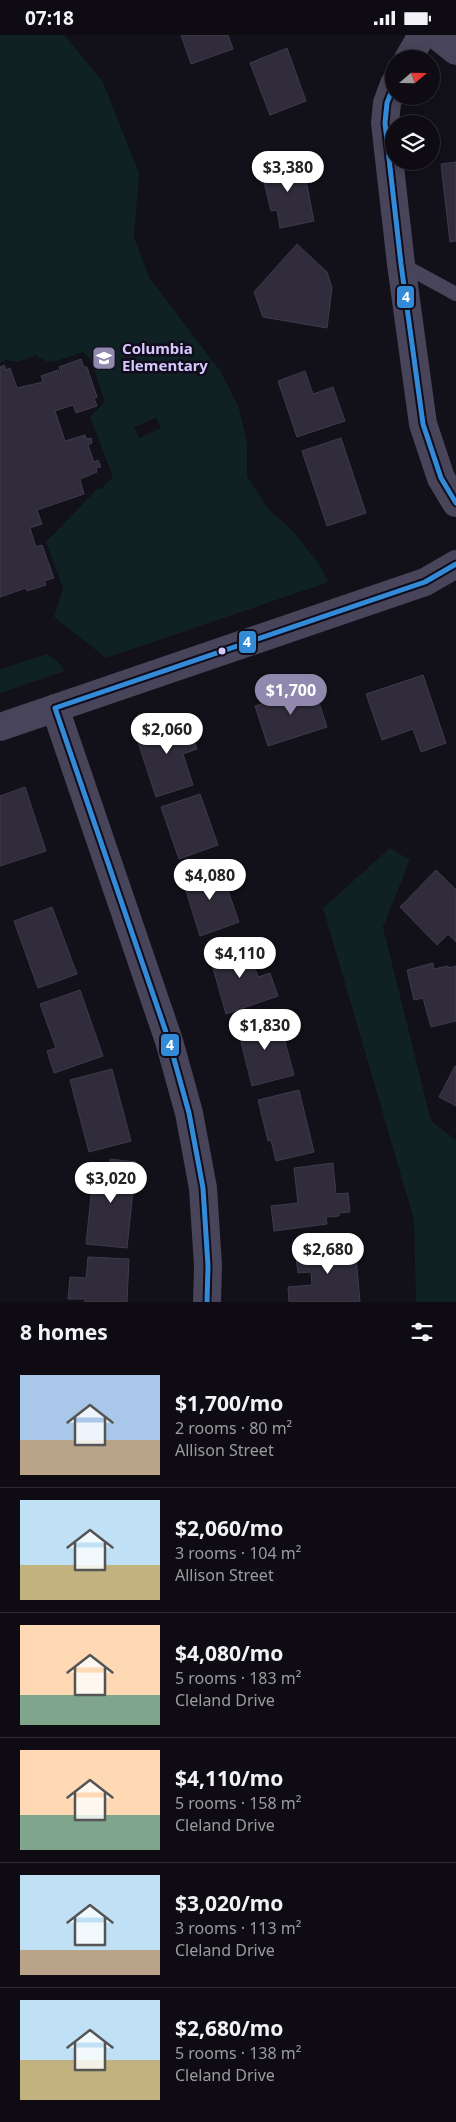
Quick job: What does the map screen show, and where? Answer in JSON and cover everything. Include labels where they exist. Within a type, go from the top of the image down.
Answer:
[{"type":"street","points":[[413,50],[422,35]]},
{"type":"street","points":[[436,35],[456,51]]},
{"type":"street","points":[[387,105],[385,123],[401,264],[423,424],[441,478],[456,503]]},
{"type":"street","points":[[0,727],[425,582],[456,564]]},
{"type":"street","points":[[56,708],[169,1041],[189,1113],[203,1188],[208,1266],[207,1302]]},
{"type":"lane","points":[[401,264],[456,294]]},
{"type":"shaded area","name":"Columbia Elementary","points":[[0,35],[64,35],[103,82],[139,173],[134,237],[149,277],[221,372],[239,408],[247,442],[247,476],[269,510],[292,530],[317,561],[329,582],[106,658],[54,617],[63,588],[46,542],[98,488],[100,490],[113,477],[90,417],[105,402],[91,361],[83,352],[54,362],[45,361],[43,358],[39,359],[37,355],[18,362],[6,360],[0,363]],"holes":[[[156,418],[161,428],[139,438],[134,427]]]},
{"type":"shaded area","points":[[47,654],[56,660],[65,671],[0,693],[0,669]]},
{"type":"shaded area","points":[[390,848],[410,860],[383,927],[431,1121],[456,1140],[456,1302],[416,1302],[414,1220],[323,908]]},
{"type":"building","points":[[181,35],[228,35],[233,49],[191,64]]},
{"type":"building","points":[[287,48],[306,101],[270,115],[250,63]]},
{"type":"building","points":[[302,160],[314,221],[280,228],[277,210],[271,211],[259,169]]},
{"type":"building","points":[[456,162],[456,241],[450,242],[441,164]]},
{"type":"building","points":[[297,244],[327,272],[332,288],[327,328],[263,317],[254,292]]},
{"type":"building","points":[[81,359],[84,367],[87,367],[97,397],[94,398],[97,406],[76,413],[73,405],[55,411],[65,441],[85,435],[86,439],[91,438],[92,443],[88,445],[94,462],[98,460],[101,467],[96,468],[97,472],[80,479],[84,494],[37,510],[42,524],[30,528],[36,547],[42,545],[54,578],[44,581],[46,585],[27,591],[26,588],[0,597],[0,367],[4,365],[6,370],[10,368],[17,388],[43,382],[41,376],[58,370],[61,373],[59,367]]},
{"type":"building","points":[[305,371],[313,394],[333,387],[345,421],[297,437],[278,381]]},
{"type":"building","points":[[341,438],[366,513],[327,526],[302,451]]},
{"type":"building","points":[[423,675],[446,743],[421,752],[413,729],[382,740],[366,694]]},
{"type":"building","points":[[314,687],[327,727],[268,746],[255,706]]},
{"type":"building","points":[[186,716],[197,749],[183,754],[193,785],[156,797],[135,733]]},
{"type":"building","points":[[25,787],[46,851],[0,866],[0,796]]},
{"type":"building","points":[[200,794],[218,845],[179,859],[161,807]]},
{"type":"building","points":[[219,865],[239,922],[200,936],[182,878]]},
{"type":"building","points":[[436,870],[456,890],[456,942],[448,934],[437,945],[400,907]]},
{"type":"building","points":[[52,907],[77,974],[38,988],[14,921]]},
{"type":"building","points":[[246,941],[258,977],[270,973],[278,996],[226,1014],[209,954]]},
{"type":"building","points":[[433,963],[434,969],[456,966],[456,1021],[431,1027],[423,998],[414,1000],[407,970]]},
{"type":"building","points":[[80,990],[103,1056],[54,1073],[47,1051],[56,1048],[40,1004]]},
{"type":"building","points":[[278,1016],[294,1075],[252,1086],[237,1026]]},
{"type":"building","points":[[456,1066],[456,1106],[439,1097]]},
{"type":"building","points":[[112,1069],[131,1141],[89,1152],[70,1080]]},
{"type":"building","points":[[299,1090],[314,1152],[276,1161],[271,1140],[268,1141],[258,1100]]},
{"type":"building","points":[[110,1159],[136,1162],[127,1248],[86,1244],[94,1167],[109,1168]]},
{"type":"building","points":[[333,1163],[336,1194],[348,1193],[350,1212],[339,1213],[339,1216],[326,1217],[327,1224],[274,1231],[271,1206],[298,1203],[294,1168]]},
{"type":"building","points":[[355,1244],[360,1302],[289,1302],[288,1287],[312,1285],[311,1272],[298,1273],[295,1249]]},
{"type":"building","points":[[88,1257],[129,1259],[127,1302],[85,1302],[85,1299],[68,1299],[70,1277],[86,1278]]},
{"type":"transit line","name":"4","points":[[387,105],[385,123],[401,264],[423,424],[441,478],[456,503]]},
{"type":"transit line","name":"4","points":[[207,1302],[208,1266],[203,1188],[189,1113],[169,1041],[55,708],[425,582],[456,564]]},
{"type":"place","name":"Columbia Elementary","points":[[104,358]]}]
